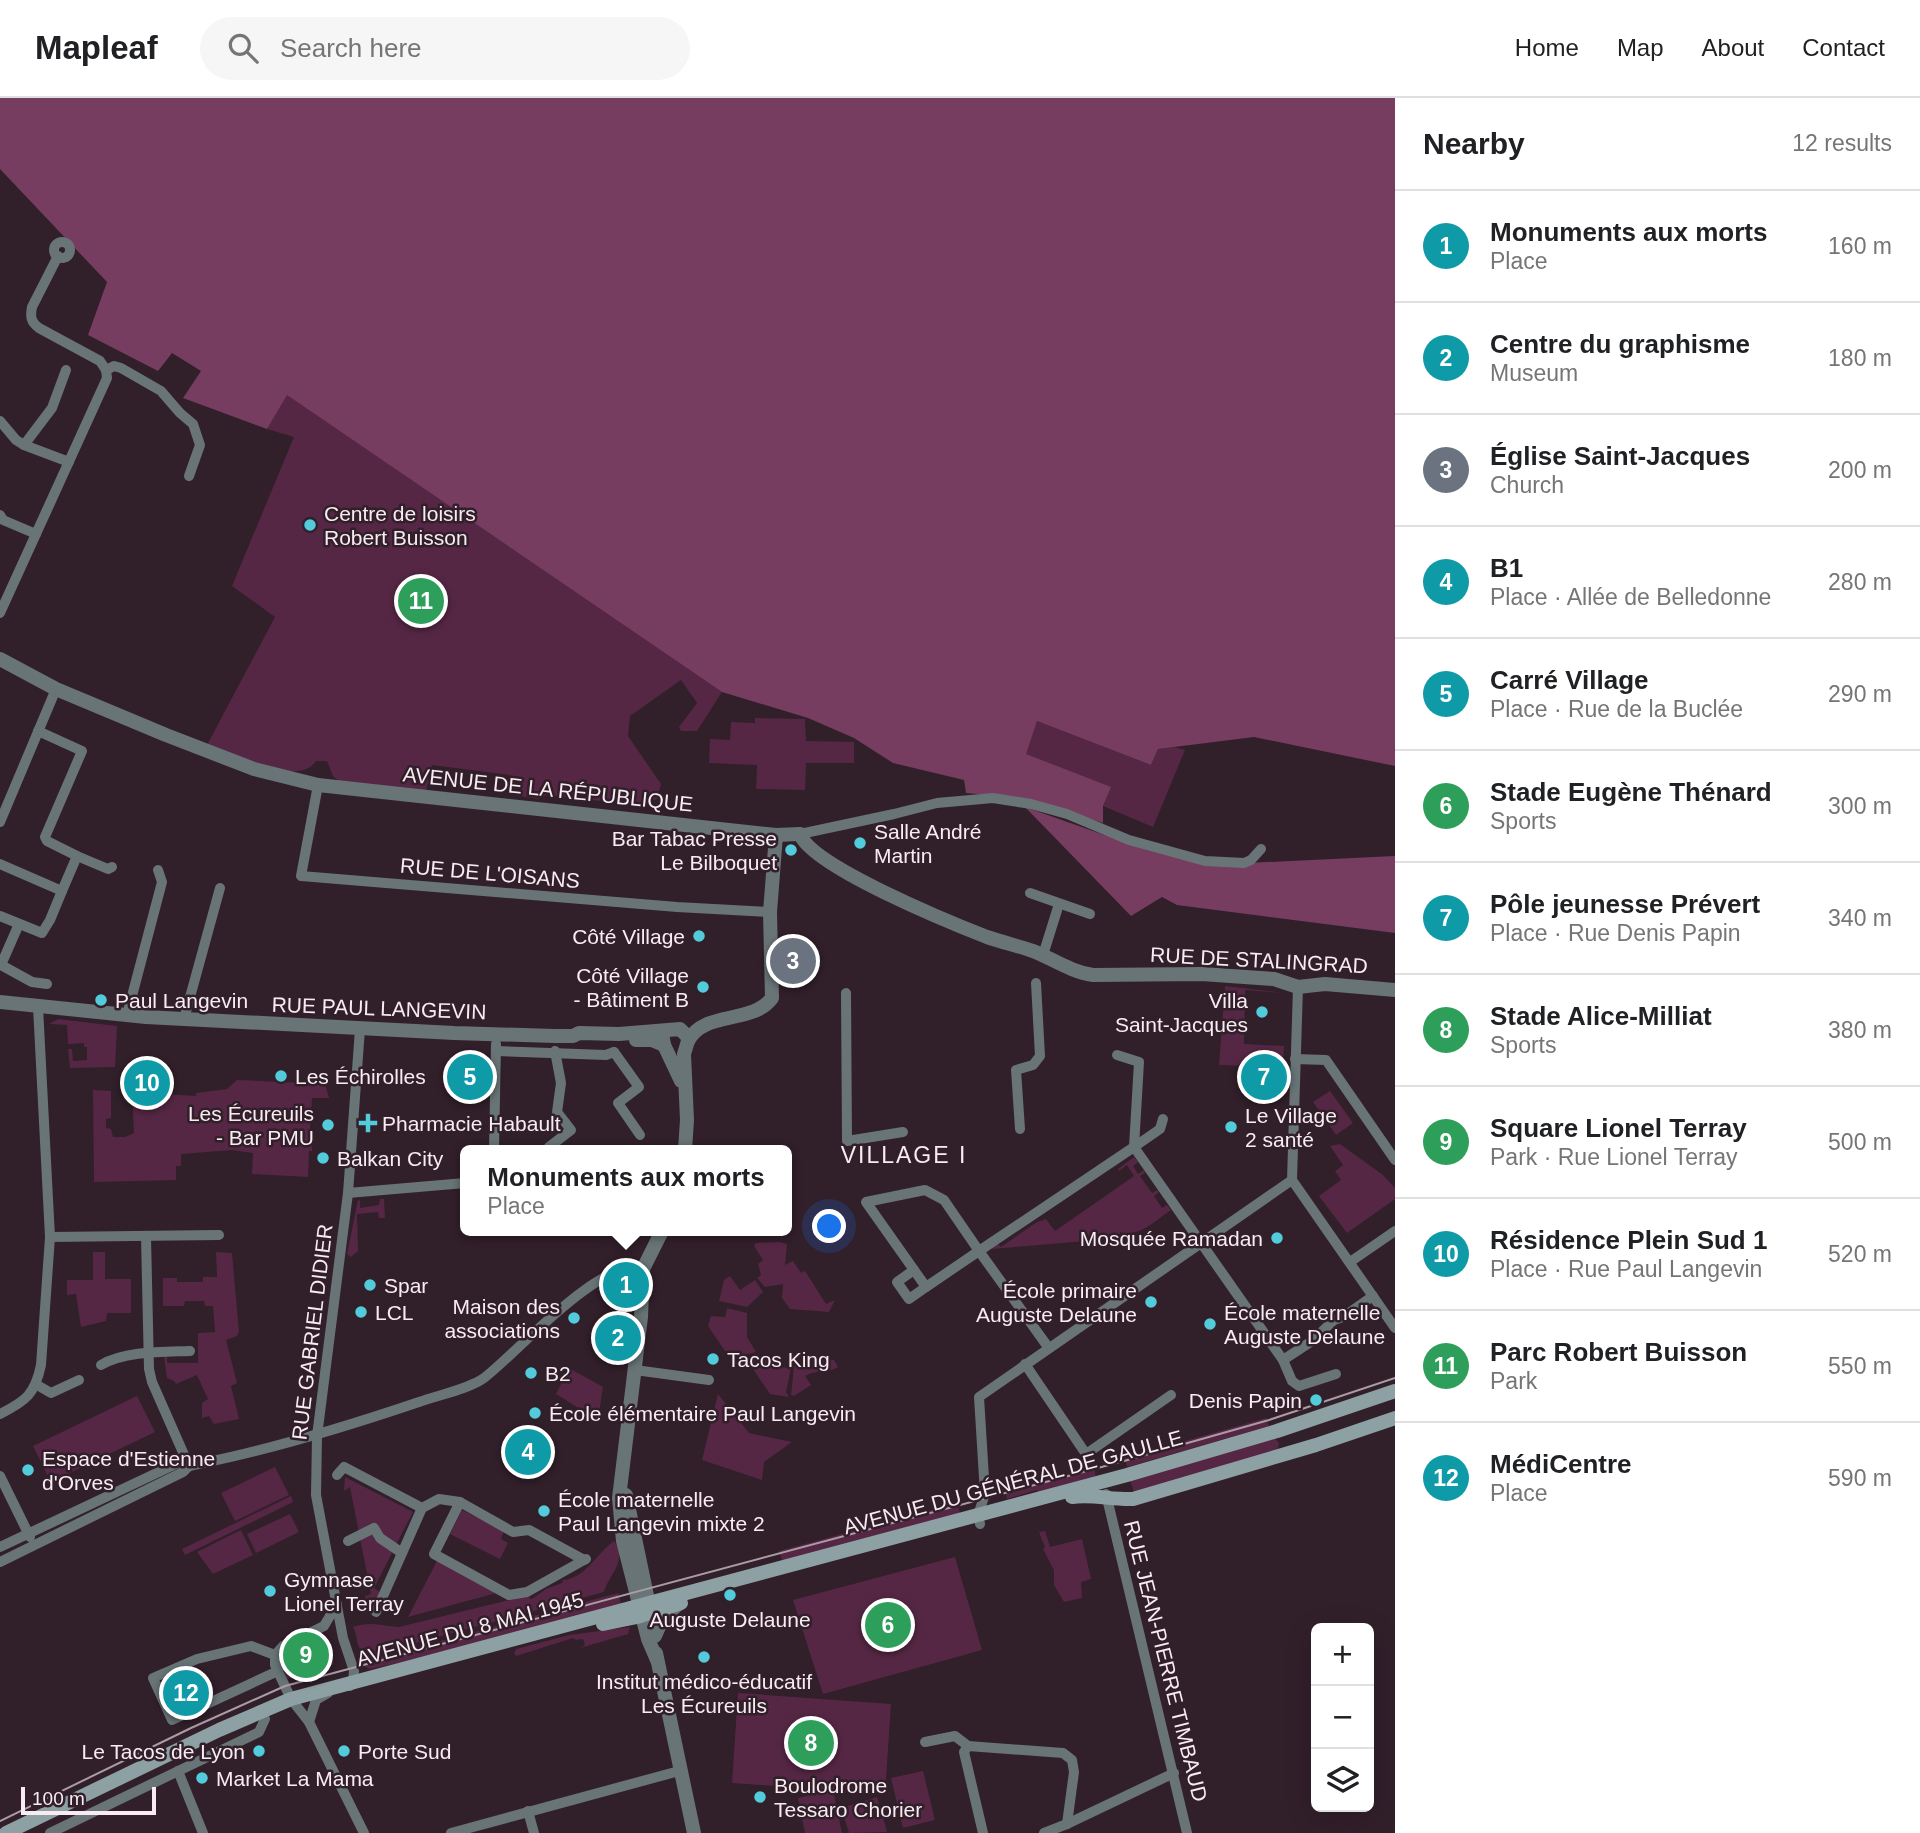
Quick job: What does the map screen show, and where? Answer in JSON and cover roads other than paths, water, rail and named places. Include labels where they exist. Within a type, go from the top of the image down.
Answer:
[{"type":"main road","name":"AVENUE DU GÉNÉRAL DE GAULLE","points":[[686,1596],[979,1519],[1008,1506],[1277,1431],[1395,1391]]},
{"type":"main road","name":"AVENUE DU GÉNÉRAL DE GAULLE","points":[[645,1609],[979,1519],[1070,1498],[1088,1495],[1133,1499],[1316,1445],[1395,1418]]},
{"type":"main road","name":"AVENUE DU 8 MAI 1945","points":[[6,1833],[46,1826],[219,1730],[294,1703],[354,1682],[617,1611],[645,1609]]},
{"type":"main road","name":"AVENUE DU 8 MAI 1945","points":[[21,1833],[46,1826],[173,1759],[265,1719],[294,1703],[324,1700],[645,1609]]},
{"type":"street","points":[[0,613],[3,599],[36,534],[107,378],[106,370],[97,359],[39,328],[32,321],[32,307],[58,257]]},
{"type":"street","points":[[106,370],[114,366],[121,368],[162,391],[180,413],[194,424],[200,445],[189,476]]},
{"type":"street","points":[[24,445],[52,408],[66,370]]},
{"type":"street","points":[[0,421],[16,440],[24,445],[69,462]]},
{"type":"street","points":[[0,515],[3,520],[36,534]]},
{"type":"street","name":"AVENUE DE LA RÉPUBLIQUE","points":[[0,659],[56,689],[232,761],[318,785],[776,835],[800,834]]},
{"type":"street","points":[[0,822],[56,689]]},
{"type":"street","points":[[38,731],[82,751],[46,837],[47,841],[108,869],[112,867]]},
{"type":"street","name":"RUE DE L'OISANS","points":[[318,785],[301,876],[664,906],[770,912]]},
{"type":"street","points":[[1059,904],[1043,955],[973,931],[857,878],[812,849],[803,842],[800,834],[937,803],[993,798],[1067,814],[1129,840],[1205,861],[1244,863],[1251,860],[1261,849]]},
{"type":"street","points":[[685,1092],[665,1048],[663,1037],[673,1029],[709,1023],[760,1008],[772,998],[770,912],[776,835]]},
{"type":"street","points":[[0,916],[38,933],[45,930],[77,856]]},
{"type":"street","points":[[0,864],[62,891]]},
{"type":"street","points":[[127,1015],[162,882],[158,870]]},
{"type":"street","points":[[184,1019],[220,888]]},
{"type":"street","points":[[1030,893],[1090,915]]},
{"type":"street","points":[[19,924],[1,965],[32,982],[47,984]]},
{"type":"street","name":"RUE DE STALINGRAD","points":[[1043,955],[1079,973],[1093,975],[1202,974],[1273,979],[1298,987],[1325,984],[1395,990]]},
{"type":"street","points":[[1020,1129],[1016,1070],[1033,1065],[1040,1056],[1036,983]]},
{"type":"street","points":[[1298,987],[1292,1180],[1395,1328]]},
{"type":"street","points":[[846,993],[847,1141],[903,1132]]},
{"type":"street","name":"RUE PAUL LANGEVIN","points":[[0,1002],[184,1019],[360,1029],[573,1036],[616,1042],[648,1039],[665,1048]]},
{"type":"street","points":[[0,1414],[21,1403],[37,1385],[41,1365],[50,1237],[38,1007]]},
{"type":"street","points":[[665,1048],[676,1054],[698,1028],[709,1023]]},
{"type":"street","name":"RUE GABRIEL DIDIER","points":[[343,1638],[316,1495],[317,1436],[348,1193],[360,1029]]},
{"type":"street","points":[[673,1029],[684,1032],[687,1044],[684,1054],[685,1145]]},
{"type":"street","name":"RUE PAUL LANGEVIN","points":[[616,1042],[673,1029]]},
{"type":"street","points":[[494,1145],[496,1034]]},
{"type":"street","points":[[496,1051],[555,1051],[607,1055],[616,1042],[639,1087],[618,1103],[640,1135]]},
{"type":"street","points":[[552,1145],[571,1130],[556,1112],[561,1083],[555,1051]]},
{"type":"street","points":[[1117,1055],[1139,1062],[1134,1147],[1283,1360],[1292,1381],[1300,1386],[1336,1374]]},
{"type":"street","points":[[1295,1059],[1326,1060],[1395,1160]]},
{"type":"street","points":[[914,1270],[897,1282],[909,1299],[1160,1129],[1163,1119]]},
{"type":"street","points":[[979,1519],[985,1494],[979,1397],[1292,1180]]},
{"type":"street","points":[[348,1193],[460,1183]]},
{"type":"street","points":[[926,1287],[866,1202],[925,1190],[944,1200],[1048,1347]]},
{"type":"street","points":[[1350,1262],[1395,1231]]},
{"type":"street","points":[[50,1237],[219,1235]]},
{"type":"street","points":[[660,1236],[643,1269],[641,1317],[619,1498],[620,1526],[654,1646],[694,1833]]},
{"type":"street","points":[[146,1237],[148,1354],[152,1382],[189,1465]]},
{"type":"street","points":[[0,1547],[180,1462],[189,1465],[241,1456],[317,1436],[480,1381],[551,1316],[576,1297],[622,1269],[634,1266],[643,1269]]},
{"type":"street","points":[[1283,1360],[1312,1341],[1334,1320],[1343,1317],[1373,1296]]},
{"type":"street","points":[[101,1365],[114,1358],[153,1352],[190,1352]]},
{"type":"street","points":[[1025,1364],[1086,1454],[1171,1395]]},
{"type":"street","points":[[635,1370],[709,1380]]},
{"type":"street","points":[[37,1385],[51,1392],[79,1381]]},
{"type":"street","points":[[0,1562],[183,1472],[189,1465]]},
{"type":"street","points":[[337,1475],[344,1467],[422,1508]]},
{"type":"street","points":[[623,1473],[645,1582],[645,1609]]},
{"type":"street","points":[[0,1476],[34,1545]]},
{"type":"street","name":"RUE JEAN-PIERRE TIMBAUD","points":[[1102,1481],[1188,1833]]},
{"type":"street","points":[[985,1494],[1008,1506]]},
{"type":"street","points":[[376,1612],[422,1508],[439,1499],[460,1502],[513,1532],[529,1530],[585,1560],[527,1592],[509,1595],[434,1554],[460,1502]]},
{"type":"street","points":[[348,1541],[374,1528],[380,1538],[402,1553]]},
{"type":"street","points":[[617,1611],[624,1604],[629,1589],[626,1552]]},
{"type":"street","points":[[645,1582],[657,1593],[686,1596]]},
{"type":"street","points":[[645,1609],[686,1596]]},
{"type":"street","points":[[654,1646],[662,1620],[686,1596]]},
{"type":"street","points":[[337,1604],[324,1626],[282,1646],[275,1655],[275,1665],[294,1703],[309,1722],[364,1833]]},
{"type":"street","points":[[596,1625],[637,1627],[654,1646]]},
{"type":"street","points":[[309,1722],[316,1700],[354,1682],[352,1662],[343,1638],[333,1628],[324,1626]]},
{"type":"street","points":[[275,1655],[251,1646],[197,1659],[153,1678],[172,1720],[278,1671]]},
{"type":"street","points":[[352,1662],[373,1673],[398,1670]]},
{"type":"street","name":"AVENUE DU 8 MAI 1945","points":[[46,1826],[178,1771],[259,1732],[265,1719]]},
{"type":"street","points":[[925,1742],[955,1736],[968,1746],[1063,1753],[1072,1760],[1074,1772],[1067,1825]]},
{"type":"street","points":[[968,1746],[964,1752],[982,1833]]},
{"type":"street","points":[[178,1771],[203,1833]]},
{"type":"street","points":[[451,1833],[679,1771]]},
{"type":"street","points":[[1044,1833],[1067,1825],[1174,1773]]},
{"type":"street","points":[[528,1811],[534,1833]]},
{"type":"tram line","points":[[0,1821],[191,1728],[285,1686],[1124,1461],[1269,1420],[1395,1378]]},
{"type":"place","name":"Centre de loisirs Robert Buisson","points":[[310,525]]},
{"type":"place","name":"Parc Robert Buisson","points":[[421,601]]},
{"type":"place","name":"Salle André Martin","points":[[860,843]]},
{"type":"place","name":"Bar Tabac Presse Le Bilboquet","points":[[791,850]]},
{"type":"place","name":"Côté Village","points":[[699,936]]},
{"type":"place","name":"Église Saint-Jacques","points":[[793,961]]},
{"type":"place","name":"Côté Village - Bâtiment B","points":[[703,987]]},
{"type":"place","name":"Paul Langevin","points":[[101,1000]]},
{"type":"place","name":"Villa Saint-Jacques","points":[[1262,1012]]},
{"type":"place","name":"Les Échirolles","points":[[281,1076]]},
{"type":"place","name":"Carré Village","points":[[470,1077]]},
{"type":"place","name":"Pôle jeunesse Prévert","points":[[1264,1077]]},
{"type":"place","name":"Résidence Plein Sud 1","points":[[147,1083]]},
{"type":"place","name":"Pharmacie Habault","points":[[368,1123]]},
{"type":"place","name":"Les Écureuils - Bar PMU","points":[[328,1125]]},
{"type":"place","name":"Le Village 2 santé","points":[[1231,1127]]},
{"type":"place","name":"Balkan City","points":[[323,1158]]},
{"type":"place","name":"Mosquée Ramadan","points":[[1277,1238]]},
{"type":"place","name":"Spar","points":[[370,1285]]},
{"type":"place","name":"Monuments aux morts","points":[[626,1285]]},
{"type":"place","name":"École primaire Auguste Delaune","points":[[1151,1302]]},
{"type":"place","name":"LCL","points":[[361,1312]]},
{"type":"place","name":"Maison des associations","points":[[574,1318]]},
{"type":"place","name":"École maternelle Auguste Delaune","points":[[1210,1324]]},
{"type":"place","name":"Centre du graphisme","points":[[618,1338]]},
{"type":"place","name":"Tacos King","points":[[713,1359]]},
{"type":"place","name":"B2","points":[[531,1373]]},
{"type":"place","name":"Denis Papin","points":[[1316,1400]]},
{"type":"place","name":"École élémentaire Paul Langevin","points":[[535,1413]]},
{"type":"place","name":"B1","points":[[528,1452]]},
{"type":"place","name":"Espace d'Estienne d'Orves","points":[[28,1470]]},
{"type":"place","name":"École maternelle Paul Langevin mixte 2","points":[[544,1511]]},
{"type":"place","name":"Gymnase Lionel Terray","points":[[270,1591]]},
{"type":"place","name":"Auguste Delaune","points":[[730,1595]]},
{"type":"place","name":"Stade Eugène Thénard","points":[[888,1625]]},
{"type":"place","name":"Square Lionel Terray","points":[[306,1655]]},
{"type":"place","name":"Institut médico-éducatif Les Écureuils","points":[[704,1657]]},
{"type":"place","name":"MédiCentre","points":[[186,1693]]},
{"type":"place","name":"Stade Alice-Milliat","points":[[811,1743]]},
{"type":"place","name":"Le Tacos de Lyon","points":[[259,1751]]},
{"type":"place","name":"Porte Sud","points":[[344,1751]]},
{"type":"place","name":"Market La Mama","points":[[202,1778]]},
{"type":"place","name":"Boulodrome Tessaro Chorier","points":[[760,1797]]},
{"type":"district","name":"VILLAGE I","points":[[904,1155]]}]
